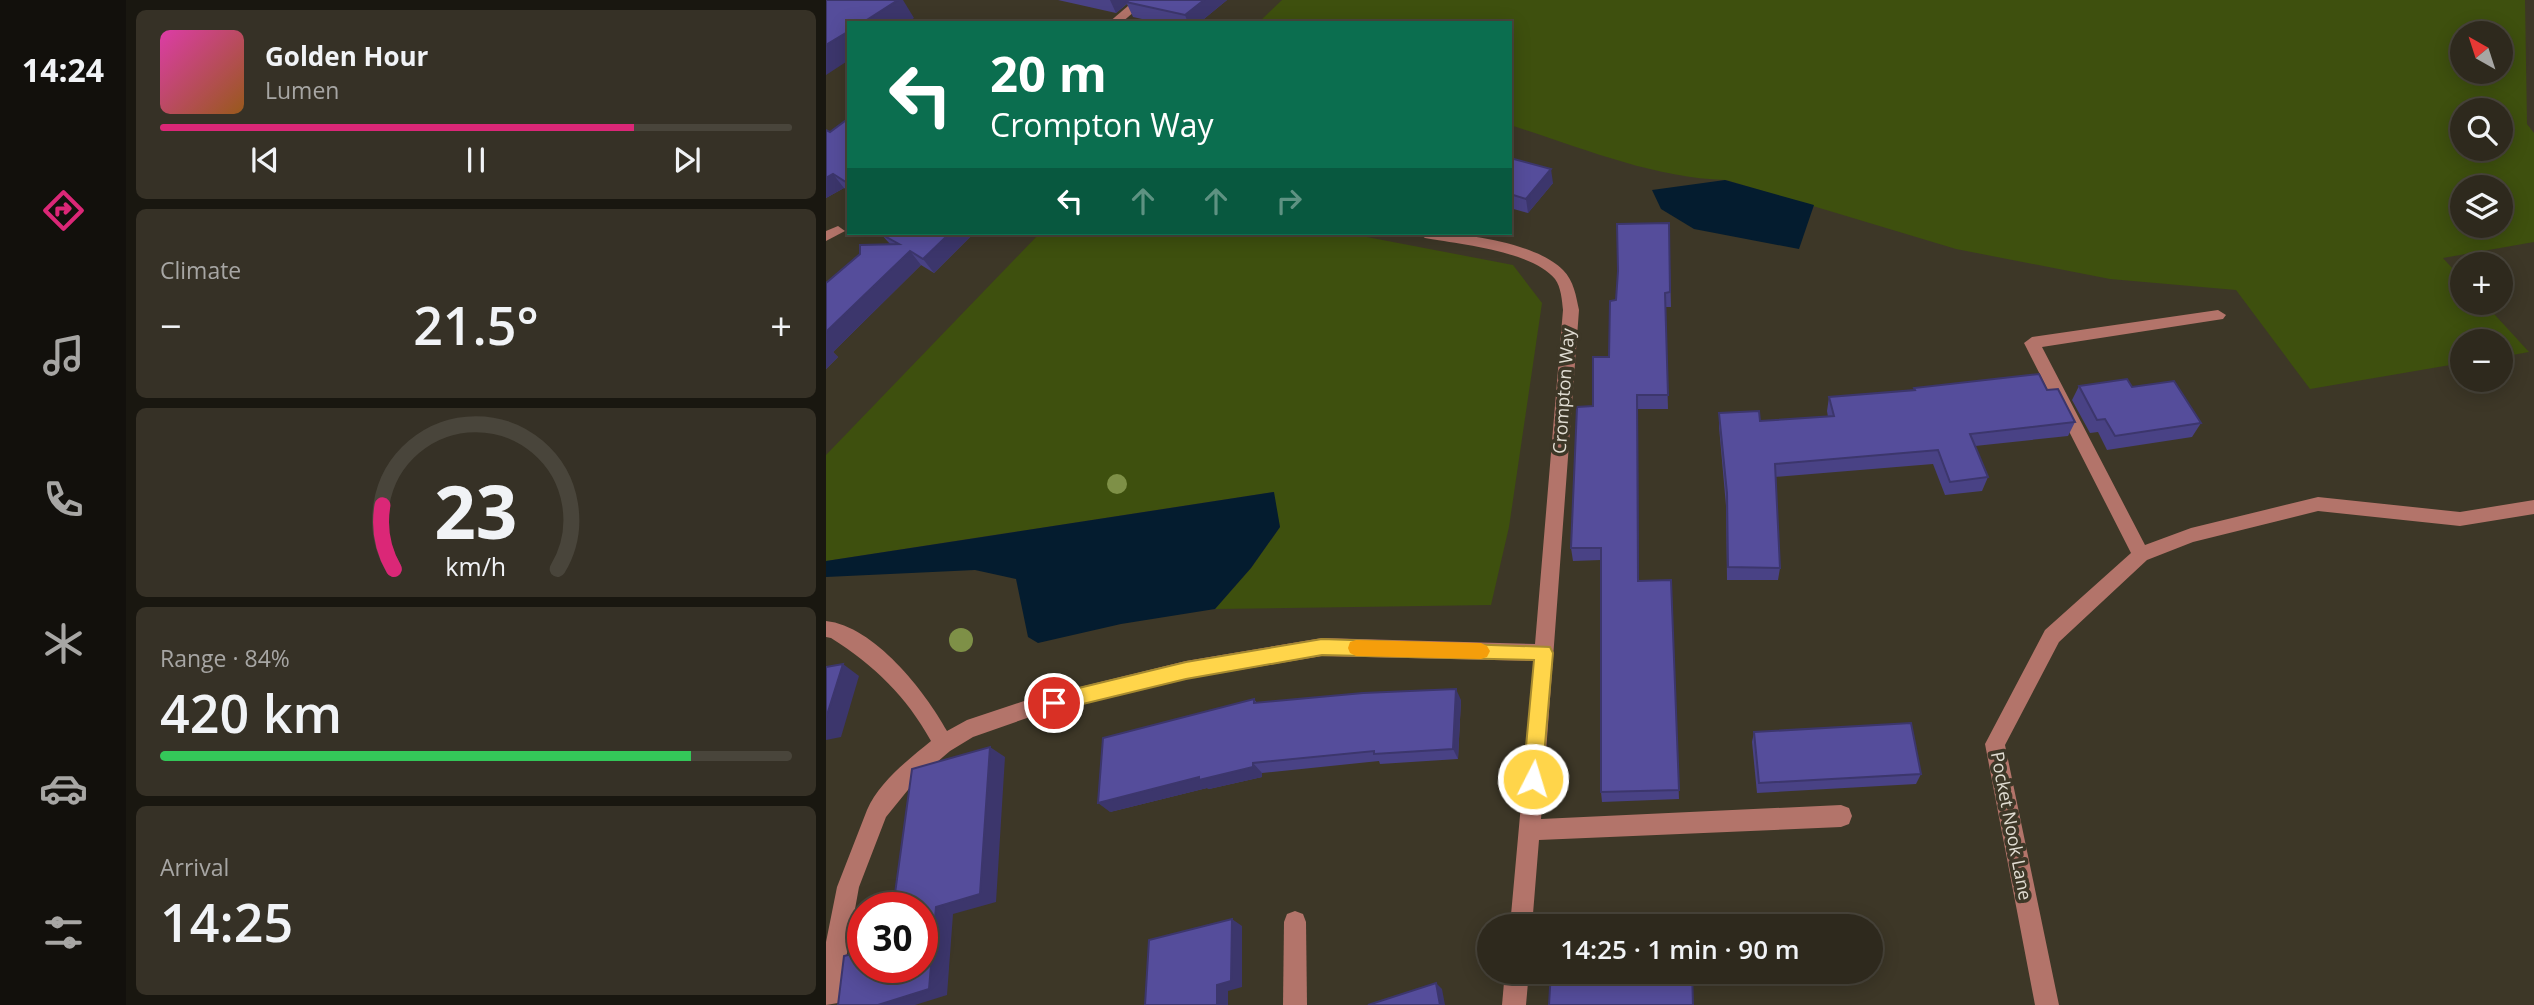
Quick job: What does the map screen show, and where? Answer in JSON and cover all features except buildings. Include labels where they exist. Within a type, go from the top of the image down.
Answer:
[{"type":"street","points":[[1116,21],[1142,0]]},
{"type":"street","name":"Crompton Way","points":[[1433,235],[1536,258],[1558,272],[1568,289],[1571,310],[1522,914]]},
{"type":"street","points":[[2141,555],[2032,343],[2218,315]]},
{"type":"street","name":"Pocket Nook Lane","points":[[2047,1005],[1995,744],[2052,636],[2141,555],[2191,535],[2318,504],[2460,519],[2534,507]]},
{"type":"street","points":[[826,629],[835,630],[887,663],[923,706],[943,744]]},
{"type":"street","points":[[826,1003],[848,887],[878,810],[909,773],[943,744],[967,730],[1027,709],[1186,670],[1322,647],[1544,653]]},
{"type":"street","points":[[1528,830],[1841,816]]},
{"type":"street","points":[[1295,922],[1295,1005]]},
{"type":"street","points":[[1514,1005],[1516,984]]},
{"type":"green space","points":[[1282,0],[2525,0],[2527,124],[2534,133],[2534,242],[2477,252],[2450,252],[2450,257],[2443,258],[2450,266],[2450,315],[2495,315],[2508,329],[2450,329],[2450,365],[2310,389],[2236,290],[2110,279],[1956,249],[1726,180],[1644,168],[1512,126],[1512,21],[1260,21]]},
{"type":"green space","points":[[1038,235],[1356,235],[1513,265],[1542,303],[1509,527],[1491,605],[1215,609],[1251,568],[1280,527],[1273,492],[826,561],[826,455]]},
{"type":"green space","points":[[2513,335],[2529,352],[2513,355]]},
{"type":"water","points":[[1725,180],[1814,205],[1799,249],[1694,229],[1661,209],[1652,190]]},
{"type":"water","points":[[1274,492],[1280,527],[1251,568],[1215,609],[1121,624],[1038,643],[1028,637],[1016,579],[975,570],[826,577],[826,561]]},
{"type":"slow traffic","points":[[1356,648],[1481,651]]},
{"type":"route","points":[[1054,703],[1186,670],[1322,647],[1544,653],[1533,779]]}]
